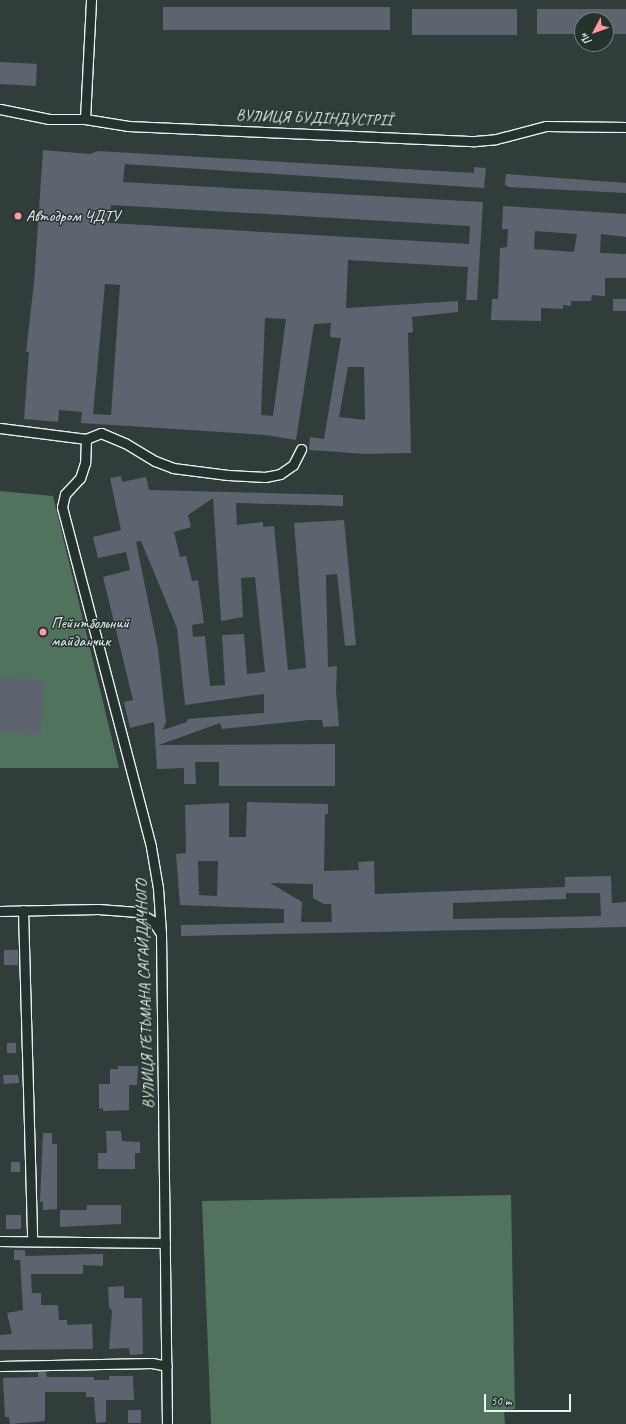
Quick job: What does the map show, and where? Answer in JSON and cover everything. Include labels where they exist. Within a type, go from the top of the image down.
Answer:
[{"type":"street","points":[[85,119],[91,0]]},
{"type":"street","name":"ВУЛИЦЯ БУДІНДУСТРІЇ","points":[[0,108],[49,119],[85,119],[128,126],[475,141],[496,139],[546,126],[626,127]]},
{"type":"street","points":[[0,428],[86,439],[100,433],[124,443],[155,462],[173,468],[228,475],[265,477],[280,474],[293,465],[301,449]]},
{"type":"street","name":"ВУЛИЦЯ ГЕТЬМАНА САГАЙДАЧНОГО","points":[[86,439],[85,463],[80,478],[65,494],[62,507],[151,847],[158,888],[161,933],[166,1243],[167,1424]]},
{"type":"street","points":[[0,911],[98,909],[138,912],[153,921],[161,933]]},
{"type":"street","points":[[23,910],[32,1241]]},
{"type":"street","points":[[0,1240],[166,1243]]},
{"type":"street","points":[[0,1366],[152,1363],[167,1366]]},
{"type":"green space","name":"Пейнтбольний майданчик","points":[[0,491],[53,496],[119,768],[0,768]]},
{"type":"green space","points":[[511,1195],[515,1409],[504,1410],[505,1424],[211,1424],[202,1201]]},
{"type":"building","points":[[163,7],[390,7],[390,30],[163,30]]},
{"type":"building","points":[[412,9],[517,9],[517,35],[412,35]]},
{"type":"building","points":[[537,9],[626,9],[626,34],[614,34],[614,12],[574,12],[574,34],[537,34]]},
{"type":"building","points":[[0,62],[37,64],[36,86],[0,84]]},
{"type":"building","points":[[43,150],[90,154],[98,151],[474,173],[474,167],[486,168],[484,188],[125,164],[123,182],[483,202],[477,300],[466,300],[468,267],[348,260],[346,308],[458,301],[458,312],[412,317],[413,332],[408,333],[411,453],[366,454],[309,450],[310,437],[324,439],[341,338],[330,337],[331,323],[314,324],[296,440],[266,435],[81,423],[82,412],[59,410],[58,422],[24,419],[29,352],[26,352],[34,283]],"holes":[[[111,205],[470,226],[469,244],[110,223]],[[105,284],[120,285],[111,415],[93,414]],[[265,318],[286,319],[273,416],[261,415]],[[348,367],[364,367],[365,420],[339,417]]]},
{"type":"building","points":[[506,174],[626,183],[626,193],[509,187],[505,185]]},
{"type":"building","points":[[503,206],[626,214],[626,237],[601,234],[600,253],[626,254],[626,278],[605,278],[605,296],[592,295],[591,301],[571,301],[571,306],[563,305],[563,309],[541,308],[541,321],[491,320],[492,299],[498,299],[500,248],[507,247],[508,229],[502,229]],"holes":[[[535,231],[577,234],[574,252],[534,249]]]},
{"type":"building","points":[[613,299],[626,299],[626,311],[613,311]]},
{"type":"building","points":[[121,476],[122,482],[146,477],[149,490],[343,495],[343,506],[236,503],[237,525],[263,522],[263,527],[274,526],[288,670],[306,668],[294,523],[344,520],[356,645],[345,646],[337,574],[326,575],[328,667],[337,666],[336,691],[339,726],[323,727],[322,720],[309,720],[222,729],[220,723],[159,745],[335,744],[335,786],[219,786],[219,762],[195,762],[196,784],[184,784],[184,768],[157,769],[154,722],[130,728],[124,702],[133,700],[103,577],[130,570],[126,552],[98,558],[93,537],[121,530],[110,478]],"holes":[[[213,498],[221,621],[243,617],[241,578],[255,577],[265,672],[247,674],[244,634],[222,635],[225,685],[210,686],[205,636],[193,637],[192,625],[204,623],[198,580],[192,581],[186,556],[180,557],[174,532],[191,527],[188,515]],[[141,541],[177,628],[185,705],[264,694],[264,713],[187,719],[187,722],[163,730],[166,722],[158,649],[136,542]]]},
{"type":"building","points":[[0,677],[44,679],[41,734],[0,732]]},
{"type":"building","points":[[247,802],[328,804],[328,814],[325,814],[324,871],[359,870],[358,862],[374,861],[375,894],[565,887],[565,877],[611,876],[612,903],[626,902],[626,927],[181,936],[181,925],[284,923],[284,909],[180,905],[176,854],[186,853],[185,805],[229,803],[229,837],[246,837]],"holes":[[[198,861],[218,861],[217,896],[199,895]],[[270,883],[313,884],[313,898],[324,904],[331,904],[332,922],[301,922],[302,902]],[[566,893],[600,893],[601,916],[453,919],[453,903],[566,899]]]},
{"type":"building","points":[[4,950],[18,950],[18,965],[4,965]]},
{"type":"building","points":[[7,1043],[16,1043],[16,1053],[7,1053]]},
{"type":"building","points":[[118,1066],[138,1066],[137,1085],[129,1085],[129,1110],[103,1111],[103,1108],[99,1109],[99,1084],[110,1084],[110,1069],[118,1069]]},
{"type":"building","points":[[3,1075],[18,1075],[19,1083],[4,1084]]},
{"type":"building","points":[[106,1131],[121,1131],[122,1141],[140,1142],[140,1153],[135,1153],[135,1169],[98,1169],[98,1153],[107,1153]]},
{"type":"building","points":[[43,1133],[52,1133],[52,1144],[57,1144],[57,1209],[43,1210],[43,1202],[40,1202]]},
{"type":"building","points":[[11,1162],[20,1162],[20,1172],[11,1172]]},
{"type":"building","points":[[87,1205],[121,1205],[121,1224],[60,1227],[60,1210],[87,1210]]},
{"type":"building","points":[[6,1215],[21,1215],[21,1229],[6,1229]]},
{"type":"building","points":[[14,1250],[25,1250],[25,1256],[103,1254],[103,1266],[83,1265],[83,1274],[31,1274],[32,1293],[41,1293],[41,1305],[58,1305],[59,1320],[67,1320],[67,1325],[92,1324],[93,1349],[0,1350],[0,1335],[12,1334],[7,1313],[23,1310],[20,1260],[14,1260]]},
{"type":"building","points":[[124,1286],[124,1298],[142,1298],[143,1354],[130,1355],[129,1348],[109,1349],[112,1311],[109,1307],[108,1287]]},
{"type":"building","points":[[38,1372],[46,1372],[47,1377],[94,1377],[94,1380],[109,1380],[109,1376],[133,1376],[134,1400],[106,1400],[106,1422],[96,1423],[94,1397],[86,1397],[86,1392],[45,1392],[45,1421],[10,1424],[9,1417],[5,1417],[3,1378],[38,1377]]},
{"type":"building","points":[[128,1410],[141,1410],[141,1423],[128,1423]]},
{"type":"place","name":"Автодром ЧДТУ","points":[[18,216]]},
{"type":"place","name":"Пейнтбольний майданчик","points":[[43,632]]}]
